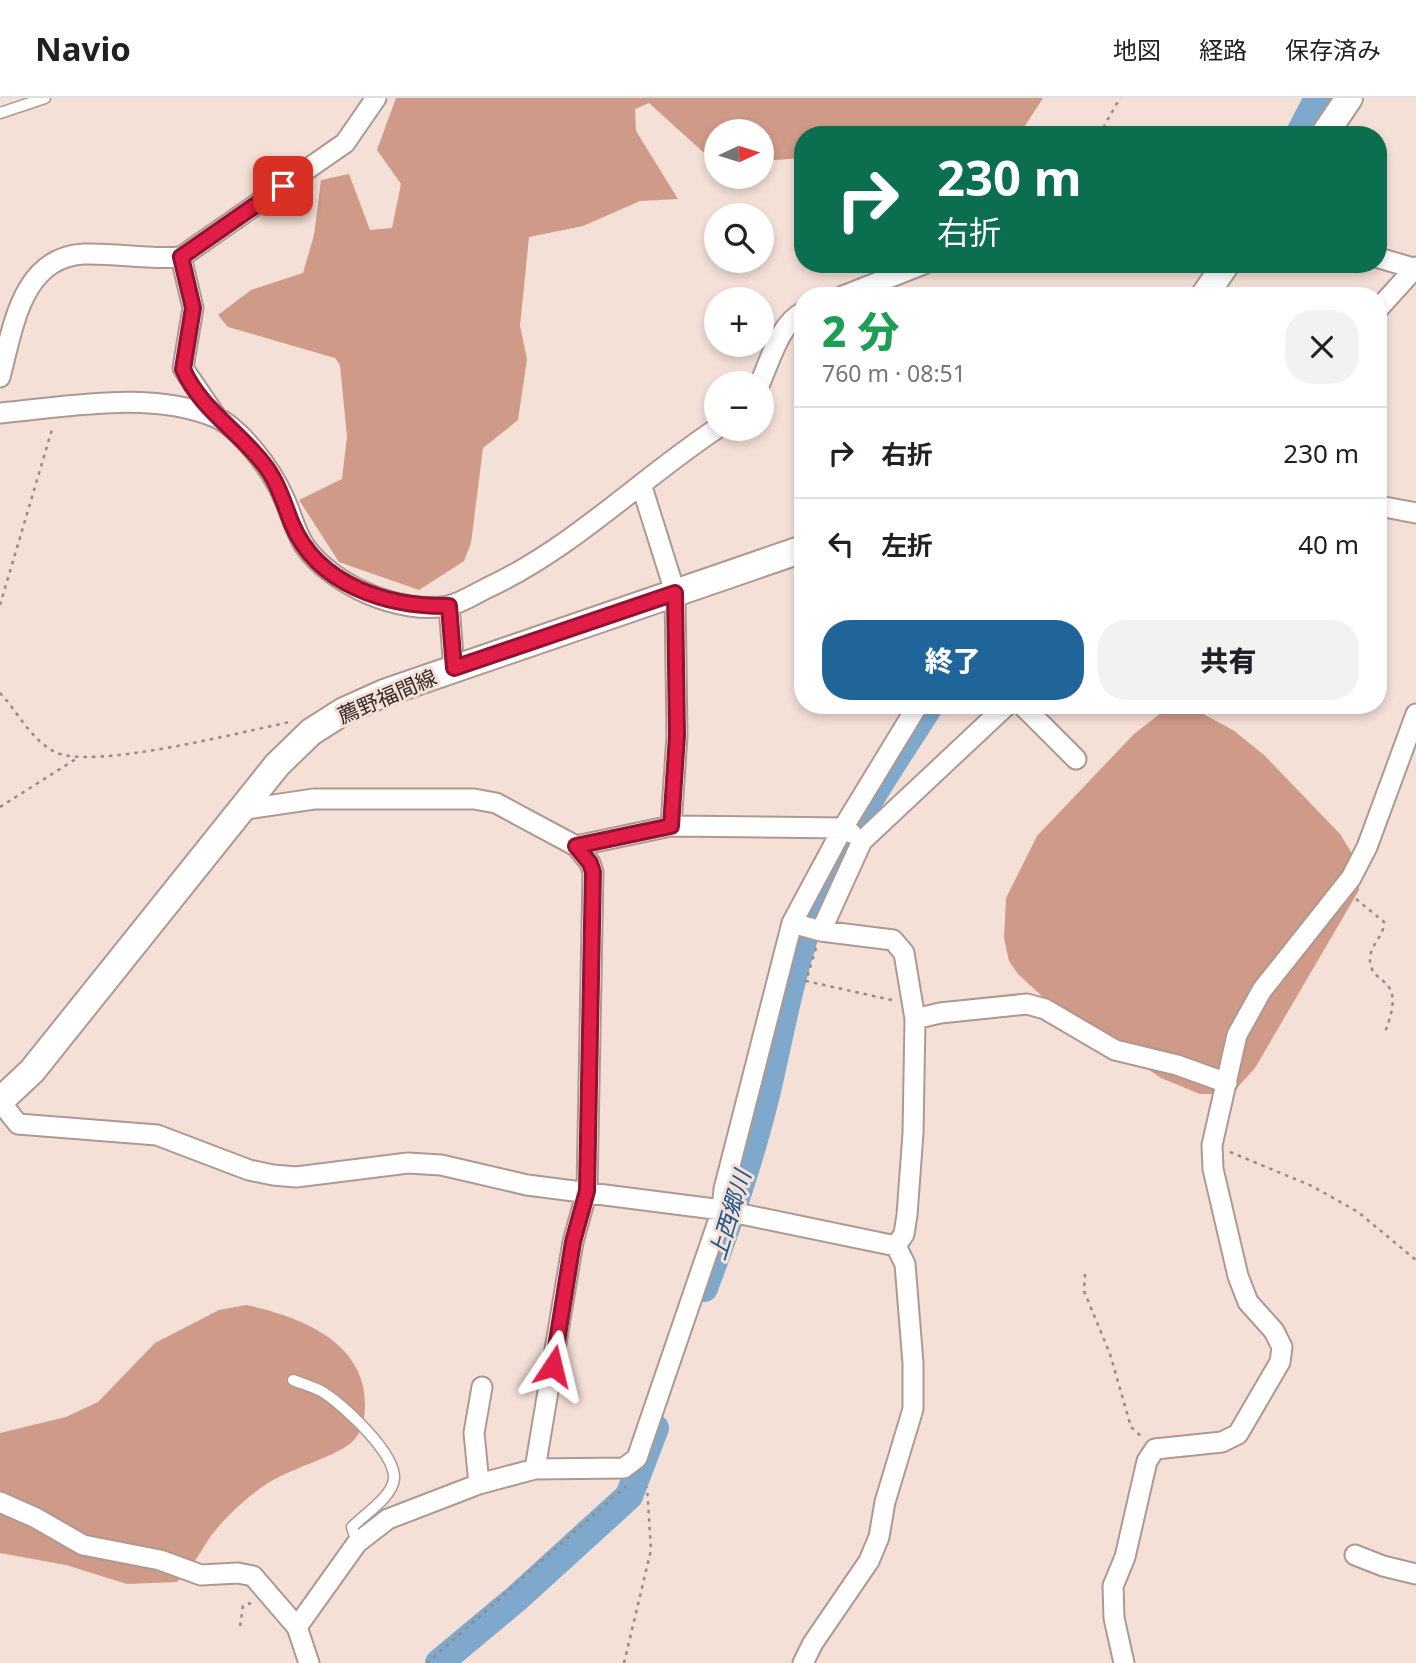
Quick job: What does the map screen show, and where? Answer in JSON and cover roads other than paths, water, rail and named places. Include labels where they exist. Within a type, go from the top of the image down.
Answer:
[{"type":"main road","points":[[1330,126],[1349,98]]},
{"type":"main road","name":"薦野福間線","points":[[0,1101],[33,1071],[240,810],[277,765],[311,732],[344,711],[454,668],[794,553]]},
{"type":"street","points":[[0,377],[20,303],[27,289],[43,270],[82,254],[159,259],[181,257],[345,143],[376,98]]},
{"type":"street","points":[[181,257],[193,308],[183,369],[217,418],[246,442],[265,465],[284,497],[293,525],[305,547],[330,570],[369,596],[418,607],[449,606],[527,569],[642,487],[704,438]]},
{"type":"street","points":[[1387,260],[1415,267],[1387,299]]},
{"type":"street","points":[[866,287],[901,273]]},
{"type":"street","points":[[765,371],[779,340],[794,319]]},
{"type":"street","points":[[0,414],[131,403],[174,408],[217,418]]},
{"type":"street","points":[[642,487],[675,593],[677,736],[671,826]]},
{"type":"street","points":[[1387,508],[1416,513]]},
{"type":"street","points":[[449,606],[454,668]]},
{"type":"street","points":[[297,1626],[356,1543],[387,1519],[479,1484],[535,1469],[624,1468],[638,1458],[722,1209],[724,1189],[807,927],[913,714]]},
{"type":"street","points":[[807,927],[852,834],[996,714]]},
{"type":"street","points":[[1031,714],[1076,759]]},
{"type":"street","points":[[1124,1663],[1114,1618],[1114,1586],[1125,1557],[1147,1461],[1155,1448],[1222,1442],[1238,1434],[1280,1362],[1282,1348],[1274,1331],[1248,1302],[1238,1276],[1213,1169],[1212,1145],[1237,1035],[1262,990],[1342,890],[1367,847],[1416,714]]},
{"type":"street","points":[[240,810],[314,799],[474,799],[496,803],[576,846],[590,863],[593,872],[587,1191],[573,1242],[535,1469]]},
{"type":"street","points":[[576,846],[671,826],[852,834]]},
{"type":"street","points":[[807,927],[893,940],[904,953],[914,1012],[911,1170],[904,1234],[896,1246]]},
{"type":"street","points":[[914,1012],[940,1013],[1027,1004],[1045,1009],[1115,1050],[1177,1065],[1227,1083]]},
{"type":"street","points":[[0,1101],[18,1125],[157,1135],[249,1170],[273,1175],[296,1177],[408,1163],[441,1165],[527,1185],[722,1209],[896,1246]]},
{"type":"street","points":[[803,1663],[813,1643],[869,1561],[879,1537],[885,1502],[913,1409],[913,1363],[905,1264],[896,1246]]},
{"type":"street","points":[[479,1484],[474,1433],[482,1387]]},
{"type":"street","points":[[0,1503],[36,1518],[83,1545],[160,1560],[201,1575],[238,1573],[253,1576],[297,1626],[309,1663]]},
{"type":"street","points":[[1355,1555],[1383,1566],[1416,1573]]},
{"type":"lane","points":[[0,113],[45,98]]},
{"type":"lane","points":[[293,1380],[320,1391],[340,1405],[389,1460],[394,1477],[390,1492],[352,1527],[356,1543]]},
{"type":"waterway","name":"上西郷川","points":[[1304,126],[1318,98]]},
{"type":"waterway","name":"上西郷川","points":[[704,1288],[753,1144],[793,978],[814,909],[852,830],[924,714]]},
{"type":"waterway","name":"上西郷川","points":[[439,1663],[517,1598],[629,1496],[655,1428]]}]
